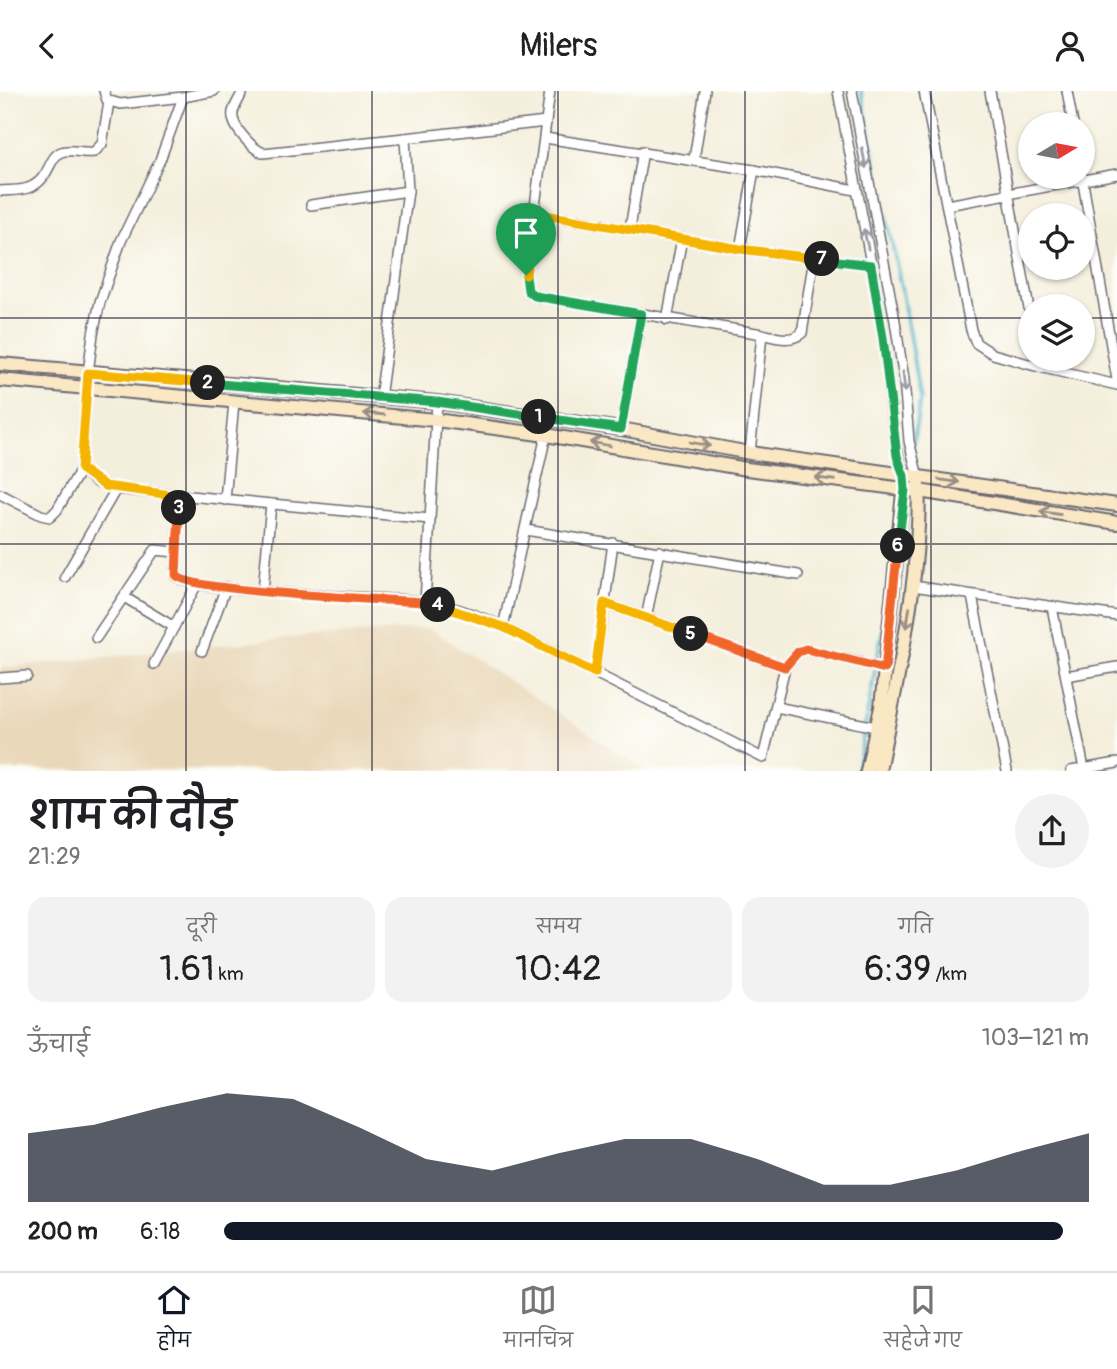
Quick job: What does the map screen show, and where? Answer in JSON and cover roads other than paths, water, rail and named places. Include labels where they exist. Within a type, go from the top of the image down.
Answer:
[{"type":"street","points":[[0,191],[27,189],[38,183],[47,174],[54,157],[60,152],[94,152],[102,144],[110,102],[104,91]]},
{"type":"street","points":[[110,102],[120,104],[214,91]]},
{"type":"street","points":[[243,91],[233,113],[233,120],[256,149],[263,153],[546,122]]},
{"type":"street","points":[[550,91],[526,275],[526,286],[531,294],[785,339],[797,337],[802,333],[814,258]]},
{"type":"street","points":[[694,159],[705,91]]},
{"type":"street","points":[[838,91],[871,265],[897,456],[904,476],[905,490],[885,669],[867,771]]},
{"type":"street","points":[[852,91],[895,321],[904,379],[909,441],[919,491],[913,586],[879,771]]},
{"type":"street","points":[[925,91],[971,330],[976,343],[993,354],[1018,359]]},
{"type":"street","points":[[990,91],[1026,294]]},
{"type":"street","points":[[1067,91],[1071,112]]},
{"type":"street","points":[[0,494],[41,516],[50,517],[81,469],[93,334],[109,274],[121,241],[160,160],[183,97]]},
{"type":"street","points":[[380,398],[408,191],[405,138]]},
{"type":"street","points":[[545,138],[694,159],[855,190]]},
{"type":"street","points":[[630,228],[643,151]]},
{"type":"street","points":[[740,249],[754,170]]},
{"type":"street","points":[[1096,176],[1117,174]]},
{"type":"street","points":[[947,205],[1034,189]]},
{"type":"street","points":[[1084,189],[1117,380]]},
{"type":"street","points":[[311,205],[408,191]]},
{"type":"street","points":[[534,213],[740,249],[871,265]]},
{"type":"street","points":[[667,320],[682,238]]},
{"type":"street","points":[[621,429],[641,314]]},
{"type":"street","points":[[750,453],[762,334]]},
{"type":"street","points":[[0,364],[437,402],[621,429],[750,453],[1117,505]]},
{"type":"street","points":[[1067,371],[1117,385]]},
{"type":"street","points":[[0,380],[436,420],[1117,523]]},
{"type":"street","points":[[225,500],[234,402]]},
{"type":"street","points":[[425,602],[437,402]]},
{"type":"street","points":[[503,627],[546,435]]},
{"type":"street","points":[[81,469],[96,482],[116,489],[430,519]]},
{"type":"street","points":[[65,577],[116,489]]},
{"type":"street","points":[[179,496],[177,577],[197,584],[425,602],[449,607],[503,627],[764,758],[785,667],[798,652],[806,649],[885,669]]},
{"type":"street","points":[[263,591],[271,504]]},
{"type":"street","points":[[526,530],[798,575]]},
{"type":"street","points":[[595,673],[613,543]]},
{"type":"street","points":[[96,638],[155,550],[176,552]]},
{"type":"street","points":[[646,618],[660,551]]},
{"type":"street","points":[[154,664],[197,584]]},
{"type":"street","points":[[913,586],[1117,617]]},
{"type":"street","points":[[202,651],[226,587]]},
{"type":"street","points":[[972,596],[1007,771]]},
{"type":"street","points":[[124,597],[174,627]]},
{"type":"street","points":[[604,603],[785,667]]},
{"type":"street","points":[[1052,607],[1084,769]]},
{"type":"street","points":[[1066,676],[1117,667]]},
{"type":"street","points":[[0,678],[27,676]]},
{"type":"street","points":[[776,707],[876,727]]},
{"type":"street","points":[[1071,771],[1117,763]]},
{"type":"waterway","points":[[861,91],[902,292],[920,399],[913,444]]},
{"type":"waterway","points":[[857,771],[884,621]]}]
